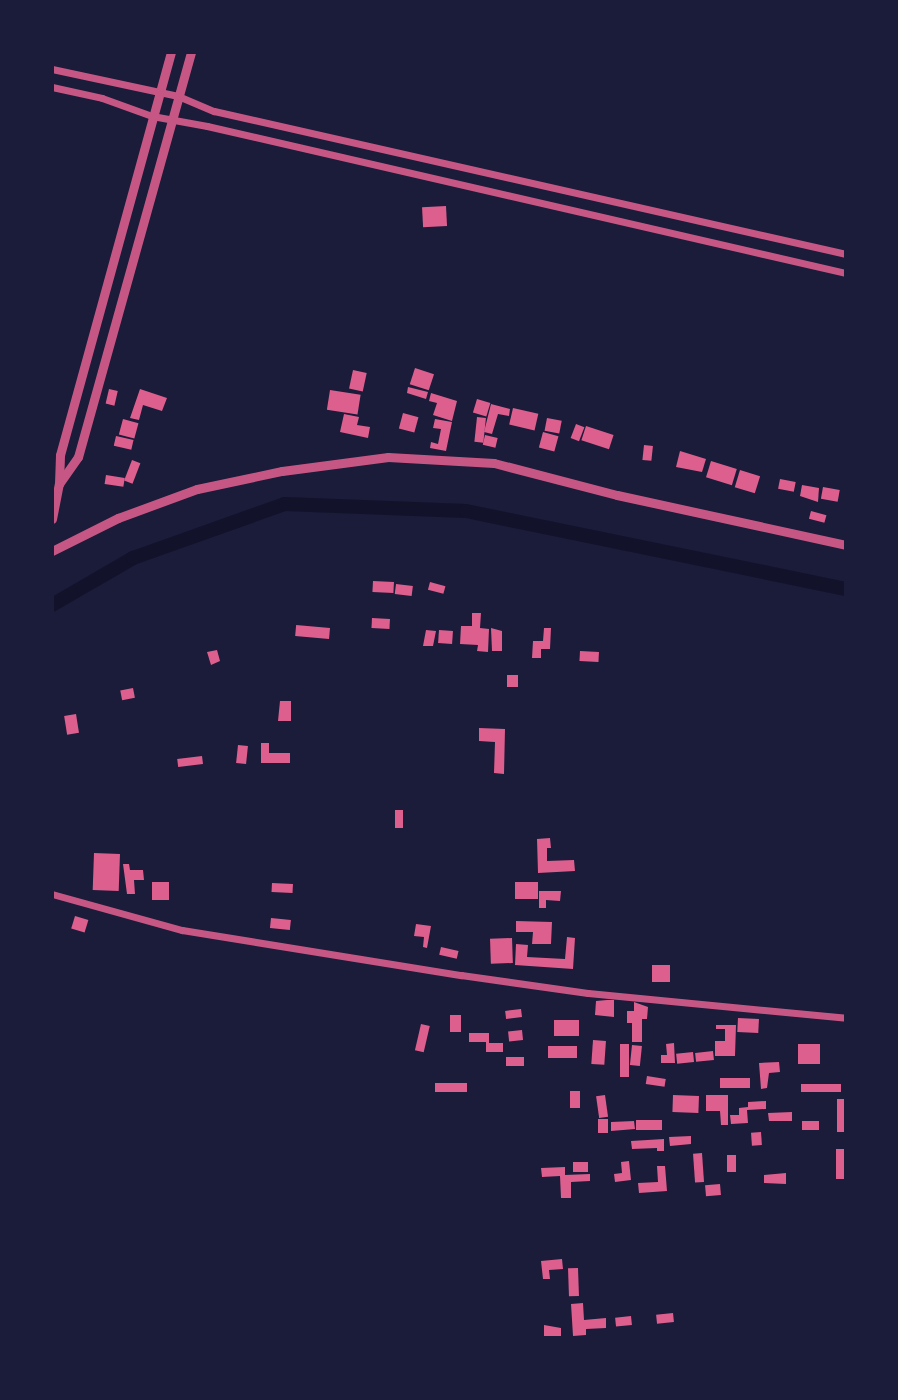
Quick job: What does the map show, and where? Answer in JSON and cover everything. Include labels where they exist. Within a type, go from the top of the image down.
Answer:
[{"type":"street","points":[[52,519],[59,484],[60,455],[171,52]]},
{"type":"street","points":[[59,484],[78,457],[191,52]]},
{"type":"street","points":[[52,69],[178,96],[214,111],[845,254]]},
{"type":"street","points":[[52,88],[102,98],[152,116],[845,273]]},
{"type":"street","points":[[252,137],[255,120]]},
{"type":"street","points":[[665,232],[670,214]]},
{"type":"street","points":[[692,237],[697,220]]},
{"type":"street","points":[[52,551],[118,518],[197,489],[282,471],[388,457],[494,463],[617,495],[845,545]]},
{"type":"street","points":[[52,894],[182,930],[461,975],[588,993],[845,1018]]},
{"type":"building","points":[[446,206],[447,226],[423,227],[422,207]]},
{"type":"building","points":[[415,368],[434,374],[429,390],[410,384]]},
{"type":"building","points":[[353,370],[367,373],[363,391],[349,389]]},
{"type":"building","points":[[408,387],[428,392],[426,399],[407,393]]},
{"type":"building","points":[[109,389],[118,391],[114,406],[106,404]]},
{"type":"building","points":[[140,389],[167,398],[162,411],[143,405],[139,420],[130,418]]},
{"type":"building","points":[[330,390],[361,395],[357,415],[327,410]]},
{"type":"building","points":[[431,393],[457,401],[452,421],[433,415],[437,403],[429,401]]},
{"type":"building","points":[[477,399],[490,403],[486,416],[473,412]]},
{"type":"building","points":[[491,404],[510,409],[509,416],[498,414],[492,434],[484,432]]},
{"type":"building","points":[[513,408],[538,414],[535,430],[509,425]]},
{"type":"building","points":[[403,413],[418,417],[414,433],[399,428]]},
{"type":"building","points":[[344,414],[359,417],[357,425],[370,427],[368,438],[340,432]]},
{"type":"building","points":[[477,417],[486,418],[483,443],[474,442]]},
{"type":"building","points":[[547,418],[562,421],[559,434],[545,431]]},
{"type":"building","points":[[123,419],[138,423],[134,439],[119,434]]},
{"type":"building","points":[[435,419],[452,422],[446,451],[430,448],[431,442],[438,444],[441,429],[433,428]]},
{"type":"building","points":[[576,424],[584,427],[579,441],[571,438]]},
{"type":"building","points":[[586,426],[614,435],[609,449],[581,440]]},
{"type":"building","points":[[543,432],[558,436],[554,452],[539,447]]},
{"type":"building","points":[[485,435],[498,438],[495,448],[483,445]]},
{"type":"building","points":[[116,436],[134,440],[131,450],[114,446]]},
{"type":"building","points":[[644,445],[653,446],[651,461],[642,460]]},
{"type":"building","points":[[680,451],[706,459],[702,472],[676,467]]},
{"type":"building","points":[[132,460],[140,463],[133,484],[124,481]]},
{"type":"building","points":[[711,461],[737,469],[732,485],[706,477]]},
{"type":"building","points":[[740,470],[760,476],[755,493],[735,487]]},
{"type":"building","points":[[106,475],[125,478],[123,487],[105,484]]},
{"type":"building","points":[[780,479],[796,482],[794,492],[778,489]]},
{"type":"building","points":[[802,485],[819,488],[818,502],[800,496]]},
{"type":"building","points":[[823,487],[840,490],[838,502],[821,499]]},
{"type":"building","points":[[811,511],[826,515],[824,523],[809,519]]},
{"type":"building","points":[[373,581],[394,582],[393,593],[372,592]]},
{"type":"building","points":[[430,582],[445,586],[443,594],[428,590]]},
{"type":"building","points":[[396,584],[413,586],[412,596],[395,594]]},
{"type":"building","points":[[472,613],[481,613],[480,628],[489,629],[488,652],[477,651],[478,645],[460,644],[461,626],[472,626]]},
{"type":"building","points":[[372,618],[390,619],[389,629],[371,628]]},
{"type":"building","points":[[296,625],[330,628],[329,639],[295,636]]},
{"type":"building","points":[[491,628],[502,631],[502,651],[492,651]]},
{"type":"building","points":[[544,628],[551,628],[550,649],[541,649],[541,658],[532,658],[533,641],[543,641]]},
{"type":"building","points":[[426,630],[436,631],[433,646],[423,646]]},
{"type":"building","points":[[439,630],[453,631],[452,644],[438,643]]},
{"type":"building","points":[[217,650],[220,661],[211,665],[207,652]]},
{"type":"building","points":[[580,651],[599,652],[598,662],[579,661]]},
{"type":"building","points":[[507,675],[518,675],[518,687],[507,687]]},
{"type":"building","points":[[133,688],[135,698],[122,700],[120,690]]},
{"type":"building","points":[[280,701],[291,701],[291,721],[278,721]]},
{"type":"building","points":[[76,714],[79,733],[67,735],[64,716]]},
{"type":"building","points":[[479,728],[505,729],[504,774],[494,773],[495,742],[479,741]]},
{"type":"building","points":[[261,743],[269,743],[269,753],[290,753],[290,763],[261,763]]},
{"type":"building","points":[[238,745],[248,746],[246,764],[236,763]]},
{"type":"building","points":[[202,756],[203,764],[178,767],[177,759]]},
{"type":"building","points":[[395,810],[403,810],[403,828],[395,828]]},
{"type":"building","points":[[550,838],[551,848],[547,848],[547,861],[574,860],[575,871],[538,873],[537,839]]},
{"type":"building","points":[[94,853],[120,854],[119,891],[93,890]]},
{"type":"building","points":[[123,864],[129,864],[130,870],[143,870],[144,880],[134,880],[135,894],[127,894]]},
{"type":"building","points":[[152,882],[169,882],[169,900],[152,900]]},
{"type":"building","points":[[515,882],[538,882],[538,899],[515,899]]},
{"type":"building","points":[[272,883],[293,884],[293,893],[272,892]]},
{"type":"building","points":[[539,891],[561,891],[560,901],[546,900],[546,908],[539,908]]},
{"type":"building","points":[[75,916],[88,920],[85,933],[71,928]]},
{"type":"building","points":[[271,918],[291,920],[290,930],[270,928]]},
{"type":"building","points":[[516,921],[552,922],[551,944],[532,944],[533,932],[516,932]]},
{"type":"building","points":[[416,924],[431,926],[427,948],[423,947],[424,937],[414,936]]},
{"type":"building","points":[[567,937],[575,938],[573,969],[515,965],[516,944],[528,945],[527,957],[565,959]]},
{"type":"building","points":[[512,938],[513,963],[491,964],[490,939]]},
{"type":"building","points":[[441,947],[459,951],[457,959],[439,955]]},
{"type":"building","points":[[652,965],[670,965],[670,982],[652,982]]},
{"type":"building","points":[[614,1000],[614,1017],[595,1015],[596,1001]]},
{"type":"building","points":[[634,1002],[648,1007],[647,1019],[642,1019],[642,1042],[632,1042],[632,1023],[627,1023],[627,1011],[634,1011]]},
{"type":"building","points":[[521,1009],[522,1017],[506,1019],[505,1011]]},
{"type":"building","points":[[450,1015],[461,1015],[461,1032],[450,1032]]},
{"type":"building","points":[[738,1018],[759,1019],[758,1033],[737,1032]]},
{"type":"building","points":[[554,1020],[579,1020],[579,1036],[554,1036]]},
{"type":"building","points":[[421,1024],[430,1026],[424,1052],[415,1050]]},
{"type":"building","points":[[716,1025],[736,1025],[735,1056],[715,1056],[715,1041],[725,1041],[725,1029],[716,1029]]},
{"type":"building","points":[[522,1030],[523,1040],[509,1041],[508,1031]]},
{"type":"building","points":[[469,1033],[489,1033],[489,1043],[503,1043],[503,1052],[486,1052],[486,1042],[469,1042]]},
{"type":"building","points":[[593,1040],[606,1041],[604,1065],[591,1064]]},
{"type":"building","points":[[674,1043],[675,1063],[661,1063],[661,1055],[667,1055],[666,1044]]},
{"type":"building","points":[[620,1044],[629,1044],[629,1077],[620,1077]]},
{"type":"building","points":[[798,1044],[820,1044],[820,1064],[798,1064]]},
{"type":"building","points":[[632,1045],[642,1046],[640,1066],[630,1065]]},
{"type":"building","points":[[548,1046],[577,1046],[577,1058],[548,1058]]},
{"type":"building","points":[[713,1051],[714,1060],[696,1062],[695,1053]]},
{"type":"building","points":[[693,1052],[694,1062],[677,1064],[676,1054]]},
{"type":"building","points":[[506,1057],[524,1057],[524,1066],[506,1066]]},
{"type":"building","points":[[779,1062],[780,1072],[769,1073],[767,1088],[761,1089],[759,1063]]},
{"type":"building","points":[[647,1076],[666,1079],[665,1087],[646,1084]]},
{"type":"building","points":[[720,1078],[750,1078],[750,1088],[720,1088]]},
{"type":"building","points":[[435,1083],[467,1083],[467,1092],[435,1092]]},
{"type":"building","points":[[801,1084],[841,1084],[841,1092],[801,1092]]},
{"type":"building","points":[[570,1091],[580,1091],[580,1108],[570,1108]]},
{"type":"building","points":[[605,1095],[608,1117],[599,1118],[596,1096]]},
{"type":"building","points":[[673,1095],[699,1096],[698,1113],[672,1112]]},
{"type":"building","points":[[706,1095],[728,1095],[728,1125],[721,1125],[720,1111],[706,1111]]},
{"type":"building","points":[[837,1099],[846,1099],[846,1132],[837,1132]]},
{"type":"building","points":[[766,1101],[766,1109],[747,1110],[748,1123],[731,1124],[730,1115],[739,1115],[739,1108],[748,1107],[748,1102]]},
{"type":"building","points":[[792,1112],[792,1121],[769,1121],[768,1113]]},
{"type":"building","points":[[598,1119],[608,1119],[608,1133],[598,1133]]},
{"type":"building","points":[[636,1120],[662,1120],[662,1130],[636,1130]]},
{"type":"building","points":[[634,1121],[635,1129],[611,1131],[611,1122]]},
{"type":"building","points":[[802,1121],[819,1121],[819,1130],[802,1130]]},
{"type":"building","points":[[761,1132],[762,1145],[752,1146],[751,1133]]},
{"type":"building","points":[[691,1136],[691,1144],[670,1146],[669,1137]]},
{"type":"building","points":[[664,1139],[664,1151],[657,1151],[657,1148],[632,1149],[631,1141]]},
{"type":"building","points":[[836,1149],[844,1149],[844,1179],[836,1179]]},
{"type":"building","points":[[702,1153],[704,1182],[695,1183],[693,1154]]},
{"type":"building","points":[[727,1155],[736,1155],[736,1172],[727,1172]]},
{"type":"building","points":[[629,1161],[631,1180],[615,1182],[614,1174],[622,1173],[621,1162]]},
{"type":"building","points":[[573,1162],[588,1162],[588,1172],[573,1172]]},
{"type":"building","points":[[657,1166],[665,1166],[667,1191],[639,1193],[638,1183],[658,1182]]},
{"type":"building","points":[[565,1167],[565,1175],[590,1174],[590,1181],[571,1182],[571,1198],[561,1198],[560,1176],[542,1177],[541,1168]]},
{"type":"building","points":[[786,1173],[786,1184],[764,1183],[764,1175]]},
{"type":"building","points":[[720,1184],[721,1195],[706,1196],[705,1185]]},
{"type":"building","points":[[562,1259],[563,1269],[549,1270],[550,1279],[543,1279],[541,1261]]},
{"type":"building","points":[[568,1268],[578,1268],[579,1296],[569,1296]]},
{"type":"building","points":[[583,1303],[584,1320],[606,1318],[606,1328],[586,1329],[586,1335],[573,1336],[571,1304]]},
{"type":"building","points":[[673,1313],[674,1322],[657,1324],[656,1315]]},
{"type":"building","points":[[631,1316],[632,1325],[616,1327],[615,1318]]},
{"type":"building","points":[[544,1325],[561,1328],[561,1336],[544,1336]]},
{"type":"waterway","points":[[52,605],[133,558],[285,504],[466,511],[846,589]]}]
